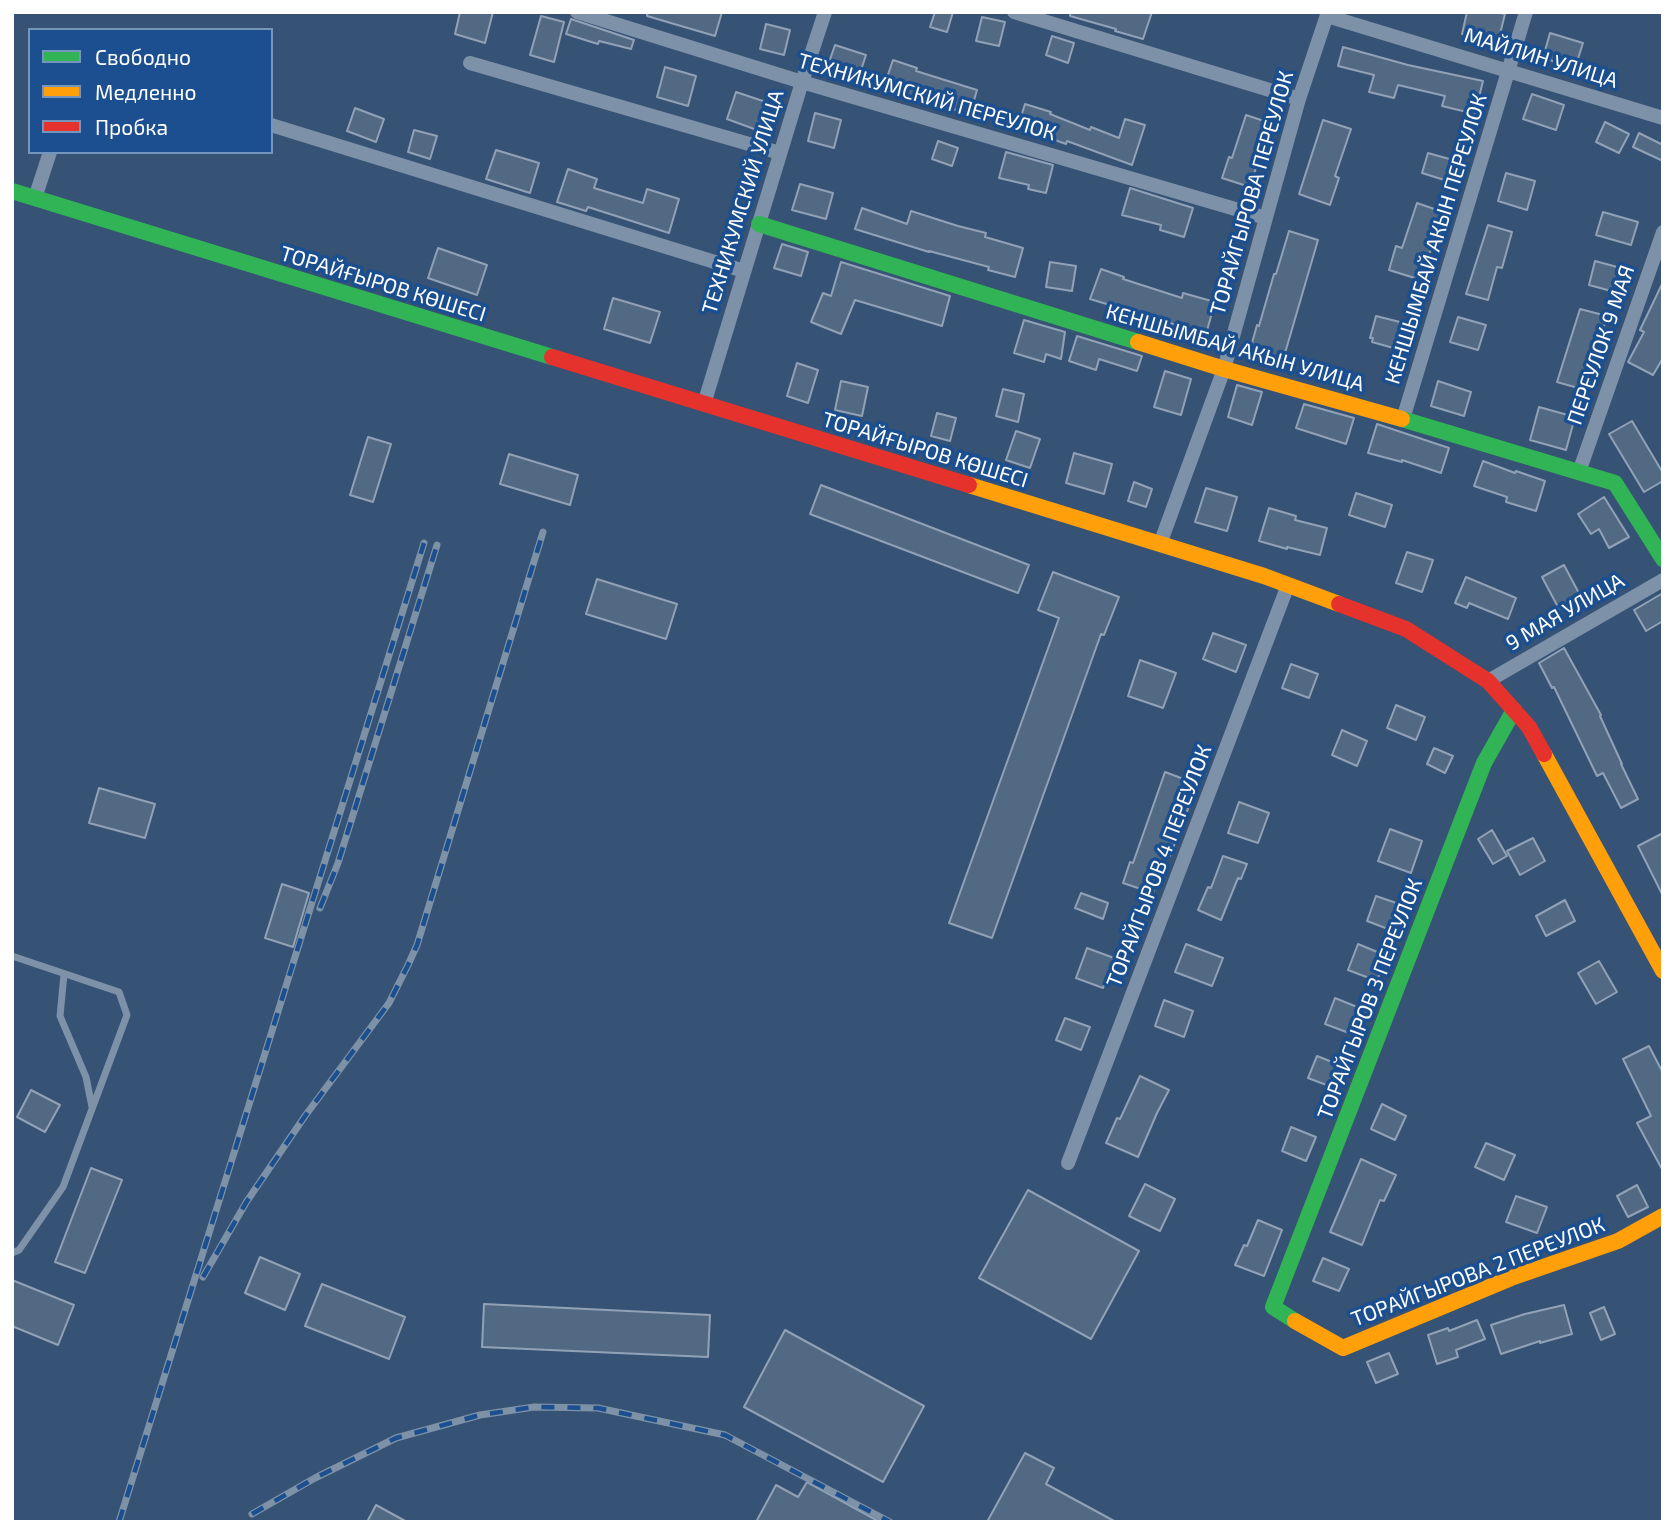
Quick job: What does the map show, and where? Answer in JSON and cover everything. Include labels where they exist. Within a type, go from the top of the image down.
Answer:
[{"type":"street","name":"ТЕХНИКУМСКИЙ ПЕРЕУЛОК","points":[[577,12],[802,82],[1266,218]]},
{"type":"street","name":"ТЕХНИКУМСКИЙ УЛИЦА","points":[[704,404],[825,12]]},
{"type":"street","points":[[1014,12],[1299,99]]},
{"type":"street","name":"КЕНШЫМБАЙ АКЫН ПЕРЕУЛОК","points":[[1403,419],[1527,12]]},
{"type":"street","name":"ТОРАЙГЫРОВА ПЕРЕУЛОК","points":[[1160,544],[1224,369],[1299,99],[1328,14]]},
{"type":"street","name":"МАЙЛИН УЛИЦА","points":[[1328,14],[1663,118]]},
{"type":"street","points":[[470,63],[780,153]]},
{"type":"street","points":[[273,126],[744,271]]},
{"type":"street","points":[[35,198],[49,154]]},
{"type":"street","name":"ТОРАЙҒЫРОВ КӨШЕСІ","points":[[12,191],[1160,544],[1288,585],[1406,629],[1488,681],[1529,727],[1663,971]]},
{"type":"street","name":"КЕНШЫМБАЙ АКЫН УЛИЦА","points":[[759,224],[1224,369],[1403,419],[1615,483],[1663,559]]},
{"type":"street","name":"ПЕРЕУЛОК 9 МАЯ","points":[[1579,472],[1663,232]]},
{"type":"street","name":"9 МАЯ УЛИЦА","points":[[1488,681],[1663,580]]},
{"type":"street","name":"ТОРАЙГЫРОВ 4 ПЕРЕУЛОК","points":[[1068,1163],[1288,585]]},
{"type":"street","name":"ТОРАЙГЫРОВ 3 ПЕРЕУЛОК","points":[[1273,1307],[1484,763],[1514,710]]},
{"type":"street","name":"ТОРАЙГЫРОВА 2 ПЕРЕУЛОК","points":[[1273,1307],[1343,1348],[1511,1278],[1618,1241],[1663,1216]]},
{"type":"lane","points":[[12,956],[119,992],[127,1015],[64,1187],[15,1250]]},
{"type":"lane","points":[[64,974],[60,1016],[86,1077],[92,1110]]},
{"type":"building","points":[[460,12],[493,12],[485,43],[455,34]]},
{"type":"building","points":[[647,12],[722,12],[715,36],[647,16]]},
{"type":"building","points":[[935,12],[953,12],[947,32],[930,27]]},
{"type":"building","points":[[1070,12],[1152,12],[1143,39],[1070,16]]},
{"type":"building","points":[[1467,12],[1505,14],[1498,42],[1462,34]]},
{"type":"building","points":[[541,16],[564,22],[554,62],[530,55]]},
{"type":"building","points":[[982,17],[1005,22],[999,46],[976,41]]},
{"type":"building","points":[[571,19],[634,40],[631,49],[599,41],[598,44],[566,34]]},
{"type":"building","points":[[766,24],[790,30],[784,55],[760,49]]},
{"type":"building","points":[[1550,33],[1583,43],[1575,68],[1543,58]]},
{"type":"building","points":[[1052,36],[1074,43],[1068,63],[1046,55]]},
{"type":"building","points":[[835,45],[866,55],[857,82],[826,71]]},
{"type":"building","points":[[1343,47],[1408,65],[1483,81],[1475,114],[1442,106],[1445,96],[1398,85],[1394,98],[1369,92],[1374,75],[1338,66]]},
{"type":"building","points":[[893,60],[917,68],[916,71],[977,90],[970,114],[883,89]]},
{"type":"building","points":[[665,67],[696,76],[688,106],[657,97]]},
{"type":"building","points":[[736,92],[766,102],[757,130],[727,119]]},
{"type":"building","points":[[1532,94],[1564,105],[1556,130],[1523,119]]},
{"type":"building","points":[[1025,104],[1051,112],[1050,114],[1090,130],[1091,127],[1119,138],[1125,119],[1145,125],[1132,165],[1067,141],[1066,144],[1017,129]]},
{"type":"building","points":[[355,108],[384,119],[376,142],[347,131]]},
{"type":"building","points":[[815,113],[841,120],[834,148],[808,141]]},
{"type":"building","points":[[1246,115],[1270,123],[1250,187],[1222,178],[1229,157],[1232,158]]},
{"type":"building","points":[[1323,120],[1351,129],[1335,176],[1339,178],[1330,205],[1299,194]]},
{"type":"building","points":[[1605,122],[1629,134],[1619,153],[1596,142]]},
{"type":"building","points":[[414,130],[437,136],[430,159],[408,152]]},
{"type":"building","points":[[1639,133],[1663,145],[1663,161],[1633,147]]},
{"type":"building","points":[[938,141],[958,148],[952,166],[932,159]]},
{"type":"building","points":[[496,150],[539,163],[530,193],[486,179]]},
{"type":"building","points":[[1006,152],[1053,165],[1046,193],[1028,189],[1029,185],[999,178]]},
{"type":"building","points":[[1428,153],[1460,162],[1454,183],[1422,173]]},
{"type":"building","points":[[568,169],[597,179],[594,188],[643,203],[647,189],[679,199],[669,233],[588,207],[586,211],[557,202]]},
{"type":"building","points":[[1506,173],[1535,181],[1527,210],[1498,201]]},
{"type":"building","points":[[800,184],[833,193],[826,219],[792,210]]},
{"type":"building","points":[[1130,188],[1193,208],[1184,237],[1160,230],[1161,225],[1122,215]]},
{"type":"building","points":[[1417,203],[1443,212],[1421,280],[1389,270],[1396,246],[1402,248]]},
{"type":"building","points":[[862,208],[907,224],[911,211],[986,233],[985,237],[1023,248],[1015,277],[988,270],[989,267],[855,229]]},
{"type":"building","points":[[1603,212],[1638,222],[1631,245],[1596,235]]},
{"type":"building","points":[[1488,225],[1512,232],[1502,268],[1497,267],[1488,300],[1466,294]]},
{"type":"building","points":[[1289,231],[1318,240],[1283,360],[1250,350]]},
{"type":"building","points":[[782,244],[808,252],[801,276],[774,268]]},
{"type":"building","points":[[438,248],[487,265],[477,295],[428,278]]},
{"type":"building","points":[[1595,261],[1621,268],[1615,292],[1589,285]]},
{"type":"building","points":[[841,262],[950,296],[942,326],[855,300],[841,334],[811,322],[823,293],[831,296]]},
{"type":"building","points":[[1050,262],[1076,266],[1072,291],[1046,287]]},
{"type":"building","points":[[1101,269],[1182,298],[1183,293],[1215,302],[1206,334],[1090,299]]},
{"type":"building","points":[[1663,282],[1663,358],[1653,375],[1628,362],[1644,332],[1640,330]]},
{"type":"building","points":[[613,298],[660,312],[650,343],[604,329]]},
{"type":"building","points":[[1580,309],[1607,316],[1585,390],[1557,382]]},
{"type":"building","points":[[1376,316],[1404,323],[1397,349],[1372,342],[1373,338],[1370,338]]},
{"type":"building","points":[[1458,317],[1486,325],[1478,350],[1450,342]]},
{"type":"building","points":[[1024,320],[1065,332],[1061,359],[1046,354],[1044,362],[1014,353]]},
{"type":"building","points":[[1077,336],[1142,356],[1137,371],[1099,359],[1096,370],[1069,361]]},
{"type":"building","points":[[797,363],[818,370],[808,403],[787,396]]},
{"type":"building","points":[[1165,371],[1191,379],[1181,415],[1154,407]]},
{"type":"building","points":[[841,381],[868,387],[862,416],[835,410]]},
{"type":"building","points":[[1438,381],[1471,392],[1464,416],[1431,406]]},
{"type":"building","points":[[1237,385],[1262,392],[1252,425],[1228,417]]},
{"type":"building","points":[[1003,389],[1024,394],[1018,422],[996,416]]},
{"type":"building","points":[[1304,404],[1354,418],[1346,444],[1296,428]]},
{"type":"building","points":[[1539,407],[1575,417],[1566,450],[1530,440]]},
{"type":"building","points":[[937,413],[956,418],[950,441],[931,436]]},
{"type":"building","points":[[1632,421],[1663,473],[1663,481],[1644,492],[1609,434]]},
{"type":"building","points":[[1377,424],[1449,448],[1441,473],[1402,460],[1368,453]]},
{"type":"building","points":[[1016,431],[1040,439],[1030,468],[1006,460]]},
{"type":"building","points":[[368,437],[391,444],[373,502],[350,495]]},
{"type":"building","points":[[1074,453],[1112,464],[1104,494],[1066,483]]},
{"type":"building","points":[[509,454],[578,475],[570,505],[500,484]]},
{"type":"building","points":[[1483,461],[1545,481],[1536,511],[1506,502],[1507,497],[1474,486]]},
{"type":"building","points":[[1134,482],[1152,489],[1146,507],[1128,501]]},
{"type":"building","points":[[821,485],[1029,565],[1018,593],[810,514]]},
{"type":"building","points":[[1206,488],[1237,497],[1227,531],[1195,522]]},
{"type":"building","points":[[1356,493],[1392,505],[1385,527],[1349,515]]},
{"type":"building","points":[[1604,497],[1629,537],[1609,548],[1599,529],[1591,534],[1578,514]]},
{"type":"building","points":[[1269,508],[1296,516],[1295,520],[1327,528],[1320,555],[1259,541]]},
{"type":"building","points":[[1407,552],[1433,560],[1422,592],[1396,583]]},
{"type":"building","points":[[1564,565],[1581,597],[1559,609],[1542,577]]},
{"type":"building","points":[[1053,572],[1119,597],[1104,635],[1101,634],[992,938],[949,923],[1059,618],[1038,610]]},
{"type":"building","points":[[1466,577],[1516,598],[1508,619],[1469,603],[1467,608],[1455,603]]},
{"type":"building","points":[[597,579],[677,604],[666,639],[586,614]]},
{"type":"building","points":[[1663,593],[1663,621],[1646,631],[1634,610]]},
{"type":"building","points":[[1213,633],[1246,645],[1236,672],[1203,659]]},
{"type":"building","points":[[1564,648],[1601,715],[1638,799],[1621,808],[1603,773],[1597,776],[1554,687],[1552,688],[1539,663]]},
{"type":"building","points":[[1140,660],[1176,673],[1163,708],[1128,696]]},
{"type":"building","points":[[1291,664],[1318,674],[1309,698],[1282,688]]},
{"type":"building","points":[[1396,705],[1425,717],[1416,740],[1387,728]]},
{"type":"building","points":[[1342,730],[1367,741],[1357,766],[1332,755]]},
{"type":"building","points":[[1434,748],[1453,756],[1445,773],[1427,764]]},
{"type":"building","points":[[1165,772],[1197,784],[1185,817],[1174,814],[1167,835],[1177,838],[1170,856],[1166,854],[1153,893],[1123,883],[1130,862],[1133,863]]},
{"type":"building","points":[[99,788],[155,804],[145,838],[89,823]]},
{"type":"building","points":[[1239,802],[1269,813],[1258,843],[1228,833]]},
{"type":"building","points":[[1390,829],[1422,841],[1411,873],[1378,861]]},
{"type":"building","points":[[1492,830],[1507,856],[1493,864],[1478,839]]},
{"type":"building","points":[[1663,833],[1663,896],[1638,846]]},
{"type":"building","points":[[1533,838],[1545,861],[1520,875],[1507,851]]},
{"type":"building","points":[[1223,856],[1247,864],[1241,879],[1238,878],[1221,920],[1198,910],[1208,887],[1211,888]]},
{"type":"building","points":[[282,884],[309,893],[293,947],[265,938]]},
{"type":"building","points":[[1081,893],[1108,903],[1103,919],[1075,908]]},
{"type":"building","points":[[1376,896],[1405,906],[1396,932],[1367,921]]},
{"type":"building","points":[[1565,900],[1575,921],[1546,936],[1536,916]]},
{"type":"building","points":[[1186,944],[1223,958],[1212,986],[1175,972]]},
{"type":"building","points":[[1358,944],[1387,956],[1377,981],[1348,970]]},
{"type":"building","points":[[1087,948],[1114,958],[1103,988],[1076,978]]},
{"type":"building","points":[[1599,961],[1617,992],[1596,1004],[1578,973]]},
{"type":"building","points":[[1335,998],[1367,1011],[1357,1036],[1325,1024]]},
{"type":"building","points":[[1164,1000],[1193,1011],[1184,1037],[1155,1026]]},
{"type":"building","points":[[1065,1018],[1090,1027],[1081,1050],[1056,1040]]},
{"type":"building","points":[[1649,1046],[1663,1073],[1663,1171],[1637,1123],[1651,1116],[1623,1059]]},
{"type":"building","points":[[1317,1056],[1345,1067],[1337,1089],[1308,1078]]},
{"type":"building","points":[[1140,1076],[1169,1090],[1138,1157],[1106,1143]]},
{"type":"building","points":[[31,1090],[60,1105],[45,1132],[17,1117]]},
{"type":"building","points":[[1382,1104],[1406,1116],[1395,1140],[1371,1129]]},
{"type":"building","points":[[1291,1127],[1316,1137],[1306,1161],[1282,1151]]},
{"type":"building","points":[[1486,1143],[1515,1155],[1504,1180],[1475,1167]]},
{"type":"building","points":[[1361,1159],[1396,1175],[1384,1201],[1380,1200],[1362,1245],[1330,1232]]},
{"type":"building","points":[[91,1168],[122,1180],[85,1273],[55,1262]]},
{"type":"building","points":[[1145,1184],[1175,1199],[1160,1231],[1129,1216]]},
{"type":"building","points":[[1637,1185],[1648,1207],[1628,1217],[1617,1196]]},
{"type":"building","points":[[1028,1190],[1139,1251],[1091,1339],[979,1278]]},
{"type":"building","points":[[1516,1196],[1547,1207],[1537,1233],[1506,1222]]},
{"type":"building","points":[[1258,1220],[1282,1230],[1264,1276],[1235,1265]]},
{"type":"building","points":[[260,1257],[300,1274],[285,1310],[245,1293]]},
{"type":"building","points":[[1323,1258],[1349,1269],[1339,1291],[1313,1281]]},
{"type":"building","points":[[12,1280],[74,1305],[58,1345],[12,1326]]},
{"type":"building","points":[[322,1284],[405,1317],[389,1359],[305,1326]]},
{"type":"building","points":[[484,1304],[710,1315],[708,1357],[482,1347]]},
{"type":"building","points":[[1564,1305],[1572,1334],[1501,1354],[1491,1325]]},
{"type":"building","points":[[1604,1307],[1615,1334],[1601,1340],[1590,1313]]},
{"type":"building","points":[[1477,1320],[1485,1339],[1456,1350],[1458,1357],[1437,1364],[1428,1335],[1448,1328],[1449,1331]]},
{"type":"building","points":[[785,1330],[924,1406],[883,1482],[744,1407]]},
{"type":"building","points":[[1389,1353],[1398,1374],[1376,1383],[1367,1362]]},
{"type":"building","points":[[1025,1453],[1054,1468],[1046,1484],[1116,1522],[987,1522]]},
{"type":"building","points":[[807,1482],[880,1522],[756,1522],[776,1485],[798,1497]]},
{"type":"building","points":[[376,1505],[407,1522],[367,1522]]},
{"type":"railway","points":[[203,1277],[247,1201],[305,1116],[389,1003],[408,965],[417,945],[543,532]]},
{"type":"railway","points":[[119,1522],[424,543]]},
{"type":"railway","points":[[320,908],[338,863],[437,545]]},
{"type":"railway","points":[[252,1514],[315,1478],[396,1438],[480,1415],[534,1407],[598,1408],[725,1435],[890,1522]]},
{"type":"traffic: fast","points":[[12,191],[552,357]]},
{"type":"traffic: fast","points":[[759,224],[1138,342]]},
{"type":"traffic: fast","points":[[1402,419],[1615,483],[1663,559]]},
{"type":"traffic: fast","points":[[1295,1321],[1273,1307],[1484,763],[1514,710]]},
{"type":"traffic: slow","points":[[1138,342],[1402,419]]},
{"type":"traffic: slow","points":[[969,485],[1264,576],[1339,604]]},
{"type":"traffic: slow","points":[[1544,754],[1663,971]]},
{"type":"traffic: slow","points":[[1295,1321],[1343,1348],[1511,1278],[1618,1241],[1663,1216]]},
{"type":"traffic: jam","points":[[552,357],[969,485]]},
{"type":"traffic: jam","points":[[1339,604],[1406,629],[1488,681],[1529,727],[1544,754]]}]
